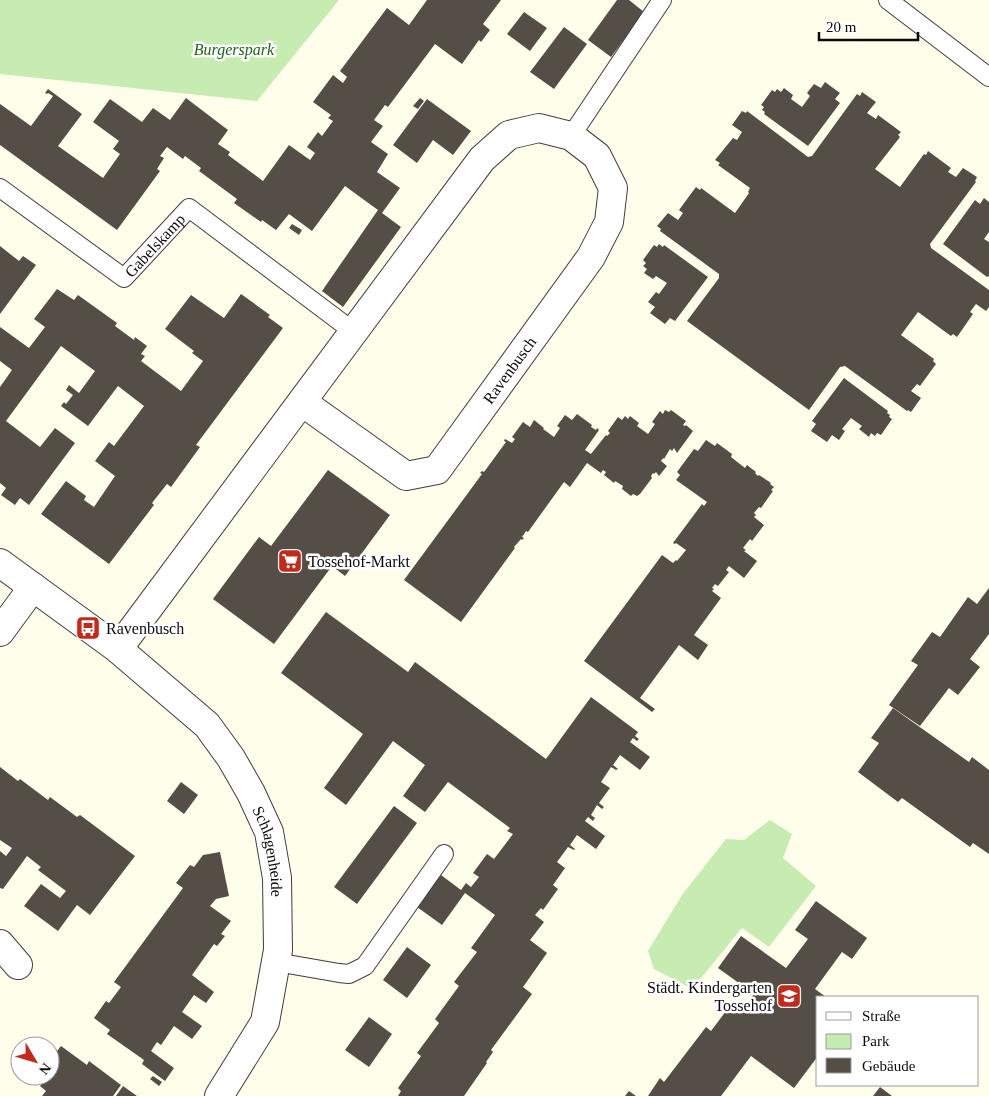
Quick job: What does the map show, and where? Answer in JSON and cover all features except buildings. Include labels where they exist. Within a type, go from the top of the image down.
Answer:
[{"type":"street","name":"Ravenbusch","points":[[118,650],[302,402],[354,332],[482,160],[509,135],[538,128],[571,136],[598,156],[613,188],[609,222],[591,257],[437,470],[406,476],[302,402]]},
{"type":"street","points":[[0,563],[118,650]]},
{"type":"street","points":[[0,632],[33,587]]},
{"type":"street","name":"Schlagenheide","points":[[118,650],[207,725],[231,758],[251,793],[269,832],[277,878],[278,950],[265,1022],[219,1096]]},
{"type":"street","points":[[0,944],[18,966]]},
{"type":"lane","points":[[571,136],[662,0]]},
{"type":"lane","points":[[888,0],[989,77]]},
{"type":"lane","name":"Gabelskamp","points":[[0,188],[124,278],[189,208],[354,332]]},
{"type":"lane","points":[[276,962],[339,974],[349,974],[365,966],[444,854]]},
{"type":"green space","name":"Burgerspark","points":[[0,0],[339,0],[257,101],[0,74]]},
{"type":"green space","points":[[770,820],[792,834],[783,858],[816,886],[769,947],[742,928],[692,989],[654,969],[648,951],[682,895],[726,839],[744,840]]},
{"type":"place","name":"Tossehof-Markt","points":[[290,561]]},
{"type":"place","name":"Ravenbusch","points":[[88,628]]},
{"type":"place","name":"Städt. Kindergarten Tossehof","points":[[789,996]]}]
